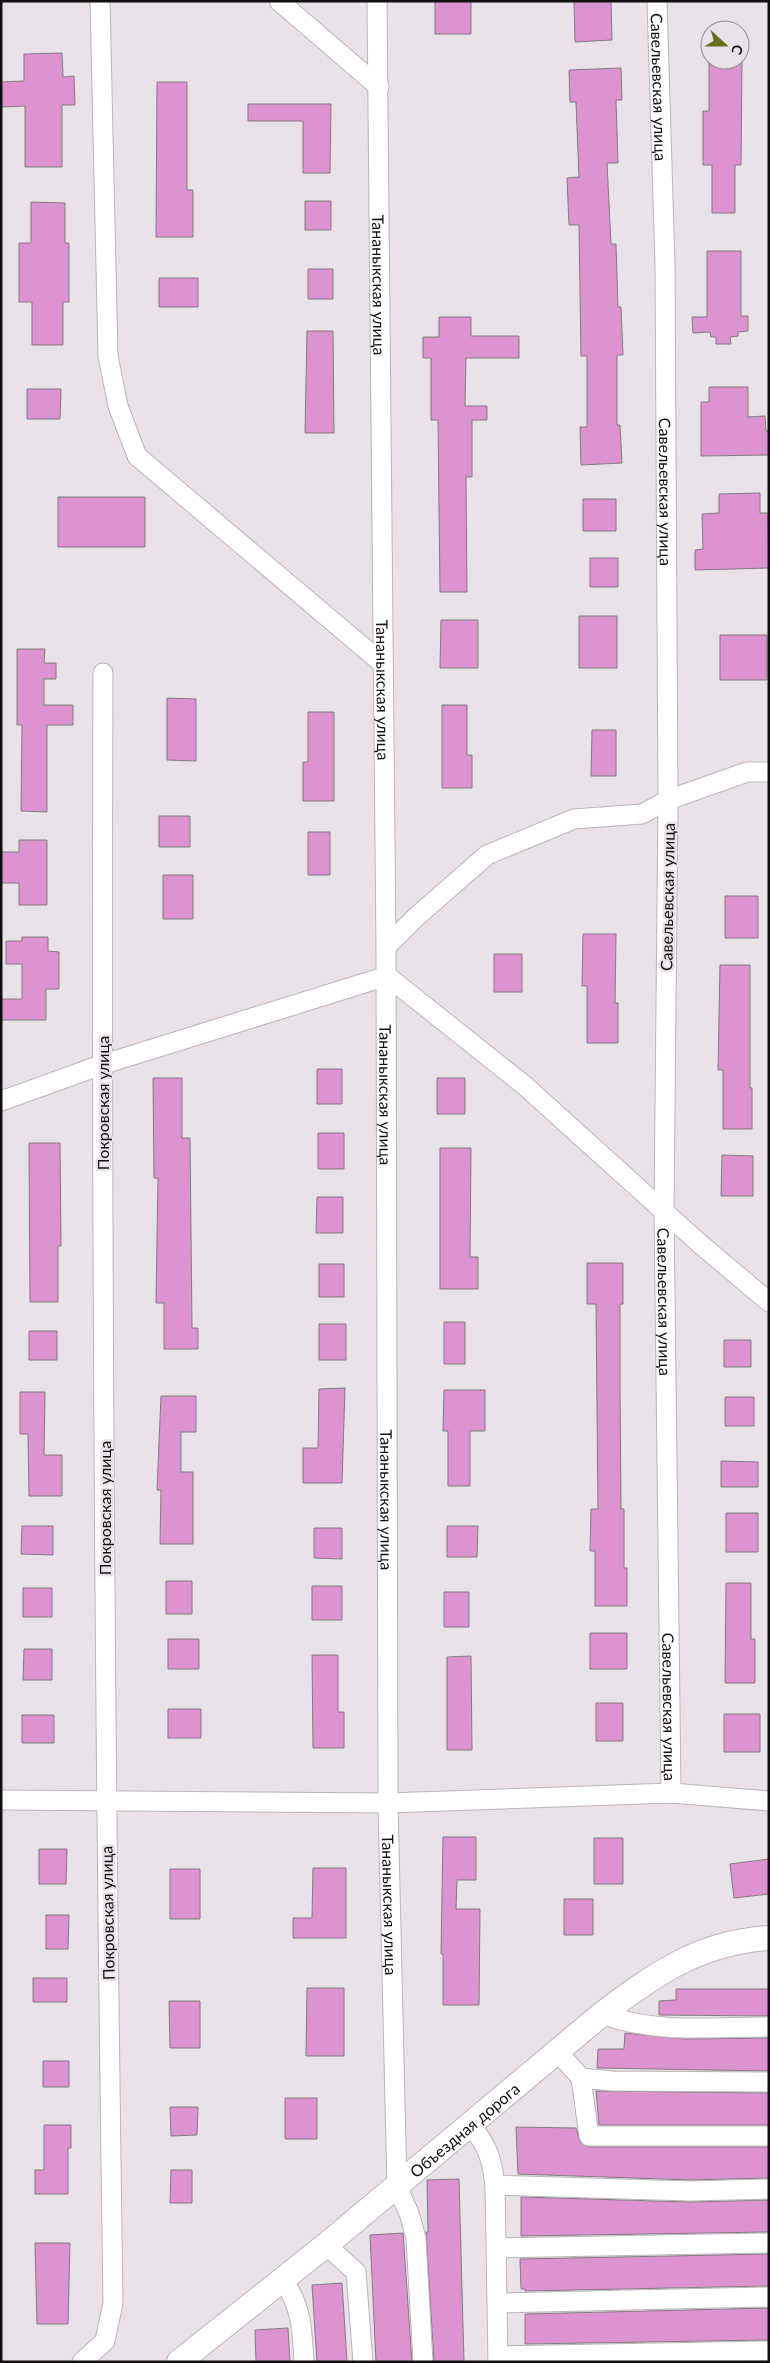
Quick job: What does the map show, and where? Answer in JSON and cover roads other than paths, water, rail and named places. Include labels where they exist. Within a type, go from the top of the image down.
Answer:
[{"type":"main road","name":"Объездная дорога","points":[[179,2362],[326,2245],[602,2014],[650,1978],[682,1959],[742,1941],[769,1938]]},
{"type":"street","points":[[100,1],[108,356],[118,406],[136,456],[383,664]]},
{"type":"street","points":[[279,1],[379,87]]},
{"type":"street","name":"Тананыкская улица","points":[[377,1],[387,976],[388,1803],[396,2187]]},
{"type":"street","name":"Савельевская улица","points":[[657,1],[665,265],[668,800],[664,1211],[671,1793]]},
{"type":"street","name":"Покровская улица","points":[[82,2362],[105,2341],[113,2303],[105,1800],[101,1065],[103,673]]},
{"type":"street","points":[[386,947],[415,918],[487,854],[574,819],[642,814],[668,800],[747,772],[769,772]]},
{"type":"street","points":[[1,1101],[101,1065],[387,976],[524,1085],[769,1302]]},
{"type":"street","points":[[1,1800],[388,1803],[671,1793],[769,1800]]},
{"type":"street","points":[[602,2014],[625,2023],[658,2027],[769,2026]]},
{"type":"street","points":[[558,2052],[581,2078],[589,2136],[769,2136]]},
{"type":"street","points":[[581,2078],[612,2081],[769,2082]]},
{"type":"street","points":[[471,2125],[484,2141],[492,2159],[498,2248],[498,2359],[769,2351]]},
{"type":"street","points":[[495,2185],[690,2191],[769,2190]]},
{"type":"street","points":[[396,2187],[409,2213],[416,2238],[423,2362]]},
{"type":"street","points":[[498,2248],[769,2244]]},
{"type":"street","points":[[326,2245],[356,2272],[363,2362]]},
{"type":"street","points":[[283,2280],[294,2297],[301,2319],[304,2362]]},
{"type":"street","points":[[498,2303],[769,2297]]}]
